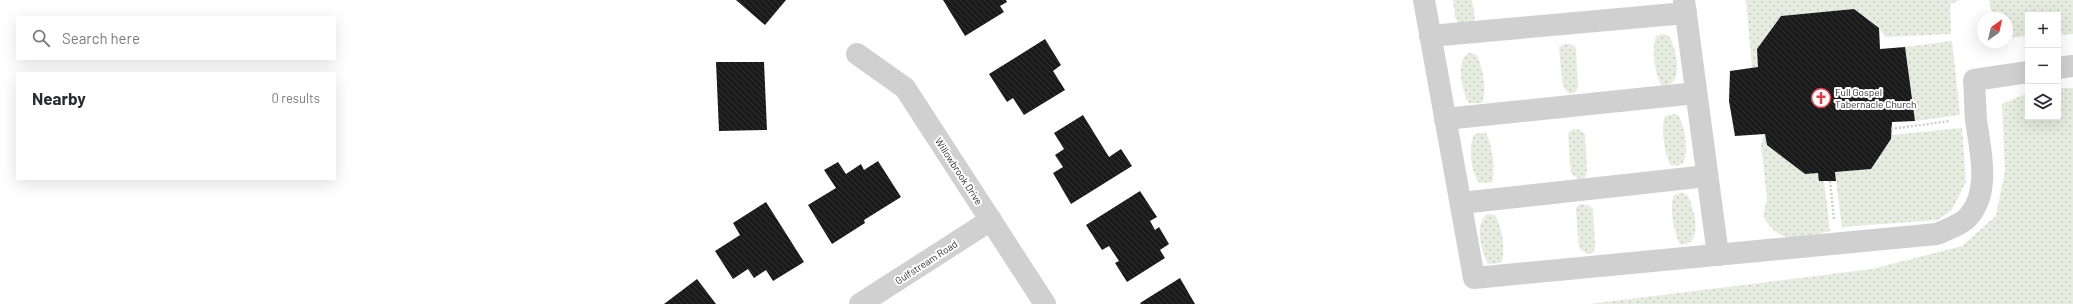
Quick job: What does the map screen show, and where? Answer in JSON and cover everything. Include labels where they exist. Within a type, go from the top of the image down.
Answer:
[{"type":"street","points":[[1424,0],[1474,278],[1937,234],[1959,224],[1969,216],[1976,204],[1982,183],[1974,80],[2025,72]]},
{"type":"street","points":[[1430,36],[1685,7],[1718,255]]},
{"type":"street","name":"Willowbrook Drive","points":[[857,54],[905,88],[1045,304]]},
{"type":"street","points":[[2061,68],[2073,66]]},
{"type":"street","points":[[1445,119],[1696,94]]},
{"type":"street","points":[[1461,203],[1707,176]]},
{"type":"street","name":"Gulfstream Road","points":[[860,304],[991,220]]},
{"type":"path","points":[[1891,129],[1976,118]]},
{"type":"path","points":[[1830,181],[1837,243]]},
{"type":"shaded area","points":[[1453,0],[1472,0],[1475,17],[1473,23],[1459,24],[1455,17]]},
{"type":"shaded area","points":[[1746,0],[1960,0],[1950,4],[1951,34],[1885,37],[1879,28],[1854,9],[1781,16],[1757,49],[1758,67],[1752,68]]},
{"type":"shaded area","points":[[1989,0],[2073,0],[2073,34],[2061,35],[2061,12],[2025,12],[2025,36],[2013,37],[2013,12],[1992,12]]},
{"type":"shaded area","points":[[1664,34],[1669,36],[1672,42],[1677,66],[1674,81],[1669,85],[1661,85],[1655,68],[1654,47],[1656,36]]},
{"type":"shaded area","points":[[1952,41],[1960,115],[1915,121],[1905,47]]},
{"type":"shaded area","points":[[1564,44],[1571,44],[1576,48],[1578,86],[1576,92],[1570,94],[1563,87],[1559,47]]},
{"type":"shaded area","points":[[1469,53],[1476,54],[1482,71],[1484,92],[1482,103],[1469,103],[1464,92],[1461,69],[1462,62]]},
{"type":"shaded area","points":[[2061,88],[2073,88],[2073,304],[1589,304],[1872,269],[1962,246],[1996,216],[2005,171],[2002,104],[2025,94],[2025,120],[2061,120]]},
{"type":"shaded area","points":[[1673,114],[1678,115],[1684,132],[1686,145],[1683,163],[1677,166],[1670,165],[1666,154],[1663,134],[1665,116]]},
{"type":"shaded area","points":[[1962,128],[1966,182],[1951,211],[1937,220],[1842,227],[1835,172],[1871,169],[1891,139],[1891,135]]},
{"type":"shaded area","points":[[1573,129],[1580,130],[1585,134],[1587,172],[1585,178],[1580,180],[1571,173],[1568,133]]},
{"type":"shaded area","points":[[1486,133],[1490,144],[1494,171],[1492,182],[1479,183],[1472,166],[1472,140],[1474,135]]},
{"type":"shaded area","points":[[1765,134],[1767,145],[1805,174],[1818,173],[1824,181],[1830,231],[1801,238],[1785,237],[1777,233],[1763,216],[1767,200],[1761,143]]},
{"type":"shaded area","points":[[1682,193],[1687,195],[1695,217],[1695,233],[1692,240],[1688,244],[1680,244],[1674,227],[1672,213],[1674,195]]},
{"type":"shaded area","points":[[1580,204],[1588,205],[1593,209],[1595,247],[1593,253],[1587,254],[1579,248],[1576,208]]},
{"type":"shaded area","points":[[1488,214],[1495,215],[1500,226],[1503,246],[1501,263],[1488,264],[1481,245],[1481,223]]},
{"type":"building","points":[[736,0],[786,0],[765,25]]},
{"type":"building","points":[[943,0],[1006,0],[1007,2],[1000,6],[1004,12],[965,36]]},
{"type":"building","points":[[1854,9],[1879,28],[1880,49],[1905,47],[1915,121],[1892,122],[1891,139],[1871,169],[1835,172],[1836,181],[1819,181],[1818,173],[1805,174],[1767,145],[1765,134],[1735,136],[1729,101],[1730,71],[1758,67],[1757,49],[1781,16]]},
{"type":"building","points":[[1045,39],[1061,65],[1053,71],[1065,90],[1024,115],[1013,98],[1007,102],[989,74]]},
{"type":"building","points":[[716,62],[764,62],[767,130],[719,131]]},
{"type":"building","points":[[1083,115],[1109,157],[1121,149],[1132,166],[1071,204],[1053,173],[1063,167],[1055,155],[1064,149],[1054,133]]},
{"type":"building","points":[[878,161],[901,197],[864,220],[865,223],[832,244],[808,205],[836,188],[824,170],[838,162],[846,174],[861,164],[864,170]]},
{"type":"building","points":[[1140,191],[1157,217],[1150,221],[1155,230],[1159,227],[1169,244],[1160,250],[1165,258],[1127,282],[1115,263],[1119,261],[1109,246],[1102,250],[1086,225]]},
{"type":"building","points":[[766,202],[804,262],[773,281],[766,270],[754,278],[748,269],[733,279],[715,251],[740,235],[733,223]]},
{"type":"building","points":[[1180,278],[1195,304],[1140,303]]},
{"type":"building","points":[[697,279],[716,304],[664,304]]},
{"type":"place","name":"Full Gospel Tabernacle Church","points":[[1821,98]]}]
